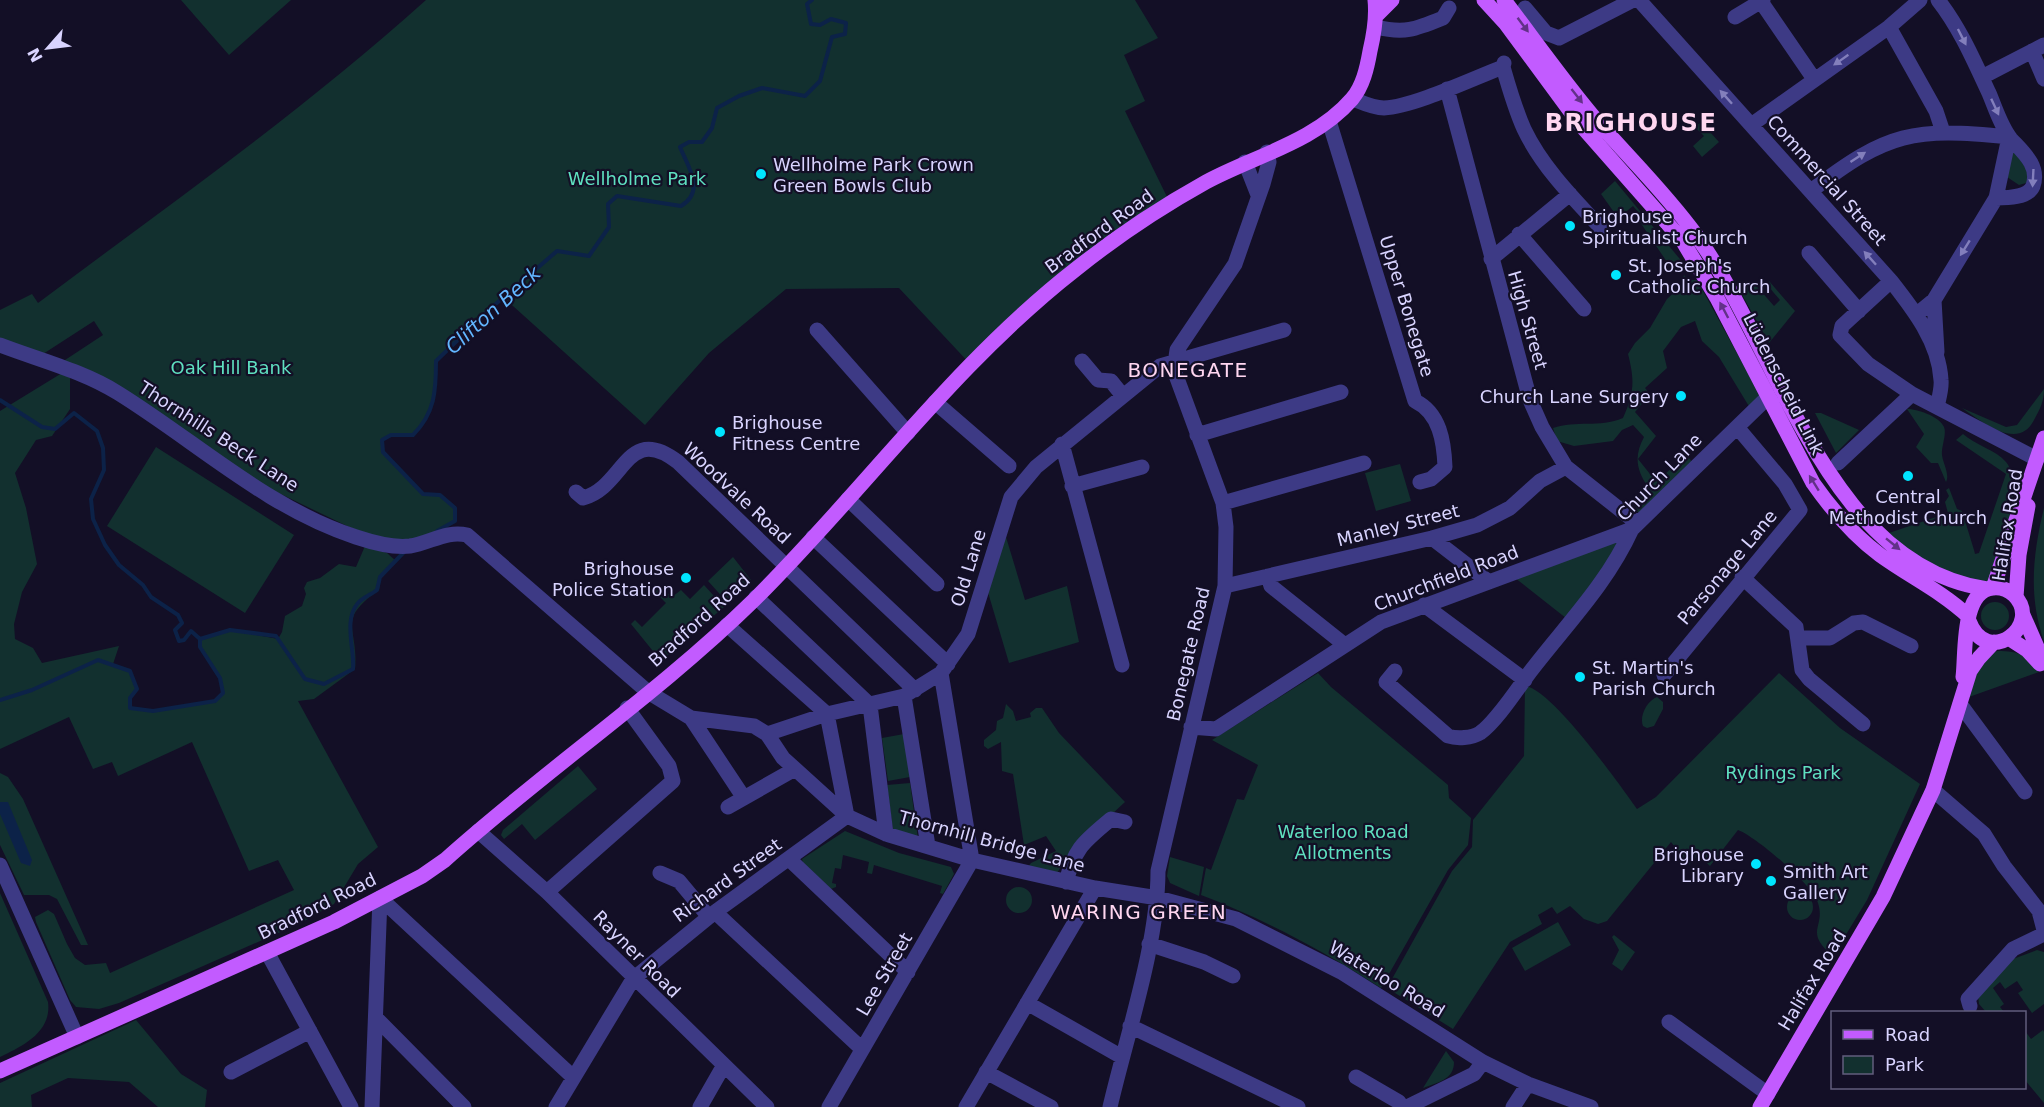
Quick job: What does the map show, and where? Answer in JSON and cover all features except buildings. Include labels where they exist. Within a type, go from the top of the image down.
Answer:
[{"type":"main road","points":[[1376,14],[1392,0]]},
{"type":"main road","name":"Lüdenscheid Link","points":[[1484,0],[1506,24],[1579,123],[1682,240],[1718,298],[1813,483],[1843,521],[1881,555],[1952,600],[1969,618]]},
{"type":"main road","name":"Lüdenscheid Link","points":[[1504,0],[1591,113],[1672,206],[1714,261],[1817,454],[1846,498],[1868,522],[1914,559],[1964,586],[1990,589]]},
{"type":"main road","name":"Bradford Road","points":[[0,1071],[267,952],[380,898],[445,860],[728,625],[813,537],[936,402],[1008,329],[1075,269],[1170,203],[1245,162],[1315,132],[1329,121],[1353,99],[1366,70],[1376,14]]},
{"type":"main road","name":"Halifax Road","points":[[1990,589],[2044,438]]},
{"type":"main road","name":"Halifax Road","points":[[2037,459],[2019,555],[2016,597],[2044,663]]},
{"type":"main road","name":"Halifax Road","points":[[1960,704],[1969,618],[1974,599],[1990,589],[2002,588],[2016,597]]},
{"type":"main road","points":[[1969,618],[1978,636],[1994,642],[2010,639],[2022,624],[2023,615]]},
{"type":"main road","points":[[2010,639],[2027,650],[2044,669]]},
{"type":"main road","name":"Halifax Road","points":[[1764,1100],[1884,897],[1933,790],[1974,663],[1994,642]]},
{"type":"street","points":[[1526,8],[1546,33],[1559,38],[1633,0]]},
{"type":"street","name":"Commercial Street","points":[[1640,0],[1891,281],[1917,314],[1937,358],[1942,381],[1937,407]]},
{"type":"street","points":[[1751,125],[1889,27],[1920,0]]},
{"type":"street","points":[[1938,0],[1958,30],[2009,137],[2031,161],[2036,173],[2032,188],[2015,197],[1995,198]]},
{"type":"street","points":[[1735,17],[1764,3],[1814,79]]},
{"type":"street","points":[[1376,14],[1394,32],[1409,31],[1443,18],[1449,8]]},
{"type":"street","points":[[1889,27],[1936,111],[1944,132]]},
{"type":"street","points":[[1982,77],[2038,48],[2044,79]]},
{"type":"street","points":[[1353,99],[1374,107],[1387,108],[1447,89],[1503,65],[1524,129],[1541,158],[1602,229]]},
{"type":"street","name":"High Street","points":[[1447,89],[1530,400],[1542,428],[1566,467],[1634,526]]},
{"type":"street","name":"Upper Bonegate","points":[[1329,121],[1415,402],[1433,415],[1444,447],[1445,467],[1431,478],[1420,482]]},
{"type":"street","points":[[1810,191],[1836,171],[1878,146],[1911,135],[1944,132],[2009,137]]},
{"type":"street","points":[[1917,314],[1934,300],[1995,198],[2009,137]]},
{"type":"street","points":[[1176,360],[1177,350],[1235,264],[1269,162],[1268,152]]},
{"type":"street","points":[[1245,162],[1258,195]]},
{"type":"street","points":[[1491,259],[1570,194]]},
{"type":"street","points":[[1519,234],[1584,309]]},
{"type":"street","points":[[1809,253],[1858,311]]},
{"type":"street","points":[[1891,281],[1839,330],[1840,335],[1868,364],[1912,394],[2037,459]]},
{"type":"street","points":[[1934,300],[1937,358]]},
{"type":"street","points":[[817,330],[908,433]]},
{"type":"street","name":"Old Lane","points":[[767,734],[827,714],[870,705],[909,693],[945,669],[968,634],[1011,496],[1036,467],[1160,366],[1284,330]]},
{"type":"street","name":"Thornhills Beck Lane","points":[[0,345],[69,370],[116,392],[263,493],[329,527],[365,540],[404,546],[458,533],[467,535],[648,692]]},
{"type":"street","name":"Bonegate Road","points":[[1113,1105],[1158,898],[1158,871],[1225,586],[1226,527],[1223,503],[1216,478],[1197,435],[1174,370],[1176,360]]},
{"type":"street","points":[[1082,362],[1098,380],[1111,381],[1124,396]]},
{"type":"street","points":[[1197,435],[1341,392]]},
{"type":"street","points":[[1838,463],[1912,394]]},
{"type":"street","name":"Church Lane","points":[[1387,681],[1454,738],[1480,733],[1596,592],[1634,526],[1768,397]]},
{"type":"street","points":[[936,402],[1009,466]]},
{"type":"street","name":"Parsonage Lane","points":[[1664,675],[1742,577],[1800,510],[1785,484],[1737,427]]},
{"type":"street","points":[[1062,444],[1122,665]]},
{"type":"street","name":"Woodvale Road","points":[[576,492],[583,498],[594,495],[635,453],[648,448],[662,450],[678,462],[785,565]]},
{"type":"street","points":[[1223,503],[1364,463]]},
{"type":"street","points":[[1072,486],[1142,467]]},
{"type":"street","name":"Manley Street","points":[[1225,586],[1432,538],[1478,525],[1500,513],[1540,481],[1566,467]]},
{"type":"street","points":[[848,499],[937,584]]},
{"type":"street","name":"Churchfield Road","points":[[1191,727],[1216,729],[1382,622],[1634,526]]},
{"type":"street","points":[[813,537],[945,669],[972,860]]},
{"type":"street","points":[[1432,538],[1489,582]]},
{"type":"street","points":[[785,565],[909,693],[928,846]]},
{"type":"street","points":[[1268,576],[1271,586],[1345,645]]},
{"type":"street","points":[[1742,577],[1796,627],[1802,670],[1863,724]]},
{"type":"street","points":[[756,597],[870,705],[886,834]]},
{"type":"street","points":[[1424,605],[1525,680]]},
{"type":"street","points":[[1799,638],[1830,638],[1854,623],[1863,622],[1911,646]]},
{"type":"street","points":[[728,625],[827,714],[847,816]]},
{"type":"street","points":[[648,692],[692,718],[754,726],[767,734]]},
{"type":"street","points":[[1960,704],[2025,792]]},
{"type":"street","points":[[547,892],[673,781],[669,766],[627,708]]},
{"type":"street","points":[[692,718],[744,798]]},
{"type":"street","name":"Thornhill Bridge Lane","points":[[767,734],[783,758],[847,816],[886,834],[972,860],[1095,888],[1158,898]]},
{"type":"street","points":[[728,807],[795,769]]},
{"type":"street","points":[[1933,790],[1984,834],[2004,866],[2039,911],[2044,932],[2013,949],[1968,999],[1970,1006]]},
{"type":"street","name":"Richard Street","points":[[556,1107],[633,979],[712,914],[847,816]]},
{"type":"street","points":[[1066,882],[1073,856],[1080,846],[1111,819],[1125,822]]},
{"type":"street","name":"Rayner Road","points":[[478,831],[547,892],[633,979],[767,1107]]},
{"type":"street","points":[[789,859],[908,972]]},
{"type":"street","name":"Lee Street","points":[[829,1107],[972,860]]},
{"type":"street","points":[[0,865],[77,1037]]},
{"type":"street","points":[[660,873],[679,880],[712,914],[862,1049]]},
{"type":"street","points":[[966,1107],[1095,888]]},
{"type":"street","points":[[372,1107],[380,898]]},
{"type":"street","points":[[380,898],[573,1077]]},
{"type":"street","name":"Waterloo Road","points":[[1158,898],[1236,919],[1350,977],[1483,1062],[1528,1084],[1591,1107]]},
{"type":"street","points":[[1149,944],[1204,962],[1233,976]]},
{"type":"street","points":[[267,952],[351,1107]]},
{"type":"street","points":[[1027,1003],[1122,1057]]},
{"type":"street","points":[[376,1018],[464,1107]]},
{"type":"street","points":[[1669,1022],[1764,1100]]},
{"type":"street","points":[[1130,1026],[1298,1107]]},
{"type":"street","points":[[231,1072],[310,1031]]},
{"type":"street","points":[[1407,1107],[1474,1074],[1483,1062]]},
{"type":"street","points":[[700,1107],[724,1065]]},
{"type":"street","points":[[986,1072],[1051,1107]]},
{"type":"street","points":[[1356,1077],[1399,1102],[1402,1107]]},
{"type":"street","points":[[1513,1107],[1528,1084]]},
{"type":"green space","points":[[181,0],[291,0],[229,55]]},
{"type":"green space","name":"Wellholme Park","points":[[426,0],[1135,0],[1158,38],[1124,55],[1145,101],[1125,111],[1170,203],[1075,269],[972,366],[899,288],[786,289],[709,353],[645,425],[504,298],[436,361],[430,410],[420,427],[413,435],[391,435],[382,440],[383,453],[423,494],[440,495],[455,508],[455,521],[419,541],[376,540],[258,483],[62,362],[103,335],[94,321],[43,354],[0,342],[0,310],[32,294],[38,303],[284,118],[380,41]]},
{"type":"green space","points":[[1701,122],[1719,142],[1702,157],[1693,146],[1704,136],[1695,127]]},
{"type":"green space","points":[[2012,148],[2031,175],[2026,183],[2019,185],[2007,177]]},
{"type":"green space","points":[[1615,181],[1689,270],[1669,265],[1640,222],[1644,219],[1633,206],[1622,215],[1620,213],[1616,215],[1601,194]]},
{"type":"green space","points":[[1684,275],[1688,280],[1697,280],[1762,399],[1750,408],[1719,357],[1702,341],[1695,321],[1681,327],[1663,351],[1667,368],[1645,388],[1650,394],[1635,412],[1656,436],[1638,459],[1644,437],[1633,425],[1622,430],[1613,441],[1574,446],[1557,441],[1553,428],[1570,424],[1605,423],[1623,418],[1632,387],[1632,372],[1628,354],[1650,328],[1667,299],[1681,286]]},
{"type":"green space","points":[[1769,281],[1795,311],[1769,343],[1740,291],[1753,282],[1774,306],[1780,300],[1768,286]]},
{"type":"green space","points":[[62,373],[70,378],[70,409],[52,436],[36,440],[15,473],[26,508],[37,564],[22,592],[14,624],[15,639],[33,648],[42,663],[119,646],[113,664],[130,671],[137,689],[130,698],[131,708],[153,711],[215,701],[223,693],[220,678],[200,647],[200,639],[230,630],[278,639],[285,616],[302,606],[307,582],[320,578],[339,564],[356,567],[365,546],[387,553],[396,561],[381,577],[379,590],[357,610],[353,618],[355,669],[314,699],[298,701],[378,847],[358,864],[334,904],[301,923],[119,1003],[99,1009],[76,1007],[70,1000],[35,917],[48,910],[54,914],[75,958],[85,965],[106,963],[110,973],[294,890],[278,860],[249,871],[192,742],[118,776],[112,762],[93,769],[69,717],[0,749],[0,411]]},
{"type":"green space","points":[[2044,389],[2041,405],[2034,420],[2027,429],[2019,433],[2009,434],[1999,431],[1962,408],[2006,427],[2017,425]]},
{"type":"green space","points":[[1907,409],[1933,416],[1944,427],[1942,455],[1947,472],[1946,482],[1938,463],[1931,463],[1916,447],[1924,434]]},
{"type":"green space","points":[[1815,413],[1821,413],[1859,430],[1836,453]]},
{"type":"green space","points":[[1963,434],[2002,458],[2012,474],[2012,504],[2009,522],[1989,584],[1965,583],[1898,545],[1889,533],[1948,513],[1945,502],[1949,496],[1946,490],[1949,488],[1957,509],[1962,511],[1975,554],[1979,553],[2006,474],[1956,440]]},
{"type":"green space","points":[[156,447],[294,535],[245,613],[107,526]]},
{"type":"green space","points":[[1686,454],[1692,462],[1642,512],[1637,512],[1635,504],[1648,487],[1639,468],[1638,459],[1650,474],[1661,478]]},
{"type":"green space","points":[[1400,464],[1411,501],[1376,511],[1365,473]]},
{"type":"green space","points":[[2044,508],[2044,641],[2036,608],[2034,575],[2037,542]]},
{"type":"green space","points":[[1632,529],[1571,622],[1510,574]]},
{"type":"green space","points":[[1006,537],[1025,600],[1067,586],[1079,642],[1009,663],[987,589]]},
{"type":"green space","points":[[733,557],[751,580],[727,602],[708,581]]},
{"type":"green space","points":[[704,585],[724,607],[661,661],[631,624],[635,620],[642,627],[666,603],[655,592],[661,586],[672,597],[681,590],[690,599]]},
{"type":"green space","points":[[1995,602],[2005,606],[2009,616],[2005,626],[1995,630],[1985,626],[1981,616],[1985,606]]},
{"type":"green space","points":[[1997,651],[2010,651],[2022,655],[2032,661],[2039,672],[1969,697],[1981,664]]},
{"type":"green space","name":"Waterloo Road Allotments","points":[[1318,673],[1331,687],[1448,785],[1449,798],[1471,818],[1468,845],[1448,870],[1381,988],[1293,937],[1248,914],[1201,895],[1206,868],[1211,870],[1237,799],[1244,800],[1258,765],[1212,740]]},
{"type":"green space","name":"Rydings Park","points":[[1779,673],[1840,728],[1920,784],[1867,900],[1833,956],[1824,948],[1817,935],[1820,911],[1814,895],[1782,862],[1757,841],[1738,830],[1710,866],[1698,855],[1689,865],[1671,842],[1607,921],[1598,924],[1584,919],[1570,906],[1557,914],[1552,907],[1538,915],[1542,924],[1510,942],[1453,1029],[1387,988],[1452,871],[1472,847],[1473,820],[1524,756],[1525,686],[1537,691],[1567,719],[1637,809],[1656,797]]},
{"type":"green space","points":[[1657,697],[1663,702],[1663,709],[1654,726],[1647,728],[1643,726],[1643,713],[1650,702]]},
{"type":"green space","points":[[1006,704],[1013,711],[1016,721],[1031,717],[1030,713],[1036,708],[1042,708],[1059,733],[1125,802],[1070,853],[1057,873],[1028,867],[1031,863],[1056,851],[1046,836],[1024,845],[1013,774],[1002,771],[1001,742],[988,749],[984,746],[984,740],[996,730],[997,721],[1003,718]]},
{"type":"green space","points":[[904,734],[910,777],[888,781],[882,738]]},
{"type":"green space","points":[[578,766],[597,789],[535,840],[522,824],[504,839],[501,835],[503,830]]},
{"type":"green space","points":[[0,773],[8,777],[23,799],[88,945],[81,945],[57,899],[49,895],[24,895],[0,845]]},
{"type":"green space","points":[[910,783],[918,839],[893,831],[887,785]]},
{"type":"green space","points":[[845,831],[899,853],[951,867],[954,874],[943,894],[940,893],[942,886],[874,865],[872,874],[867,873],[869,862],[843,855],[841,869],[835,868],[832,883],[836,884],[836,887],[831,889],[803,863],[802,859]]},
{"type":"green space","points":[[1170,857],[1204,867],[1199,896],[1170,883],[1167,876]]},
{"type":"green space","points":[[1019,887],[1028,891],[1032,900],[1028,909],[1019,913],[1010,909],[1006,900],[1010,891]]},
{"type":"green space","points":[[0,893],[48,1002],[48,1013],[41,1030],[34,1037],[0,1057]]},
{"type":"green space","points":[[1800,894],[1809,898],[1813,907],[1809,916],[1800,920],[1791,916],[1787,907],[1791,898]]},
{"type":"green space","points":[[1558,922],[1571,945],[1525,971],[1512,948]]},
{"type":"green space","points":[[1614,935],[1635,952],[1622,971],[1612,964],[1619,950],[1612,937]]},
{"type":"green space","points":[[2037,950],[2044,952],[2044,1004],[2032,1013],[2018,993],[2023,990],[2017,981],[2005,989],[2000,982],[1993,988],[2004,1004],[2000,1007],[2003,1011],[1985,1011],[1979,1004],[1978,995],[2013,959]]},
{"type":"green space","points":[[136,1020],[181,1074],[207,1090],[205,1107],[158,1107],[129,1082],[68,1078],[31,1095],[32,1107],[0,1107],[0,1083]]},
{"type":"green space","points":[[2043,1030],[2044,1103],[2026,1081],[2026,1032],[2031,1039]]},
{"type":"green space","points":[[1446,1051],[1454,1062],[1451,1073],[1444,1080],[1423,1088]]},
{"type":"water","points":[[0,802],[8,802],[32,860],[30,866],[21,863],[0,814]]},
{"type":"waterway","name":"Clifton Beck","points":[[437,531],[455,521],[455,508],[440,495],[423,494],[383,452],[382,440],[391,435],[413,435],[420,427],[433,401],[436,361],[490,309],[557,251],[589,256],[609,227],[608,204],[617,196],[681,206],[688,200],[693,193],[693,178],[680,147],[689,142],[702,142],[712,128],[717,108],[739,96],[762,88],[805,96],[820,81],[832,37],[845,34],[846,23],[831,19],[820,25],[811,24],[807,4],[812,0]]},
{"type":"waterway","points":[[0,400],[42,427],[55,429],[74,413],[97,431],[103,448],[104,470],[91,499],[93,519],[105,545],[119,565],[143,585],[151,597],[178,615],[182,623],[175,630],[179,641],[184,640],[191,631],[200,639]]},
{"type":"waterway","name":"Clifton Beck","points":[[0,700],[32,690],[98,660],[130,671],[137,689],[130,698],[130,708],[153,711],[215,701],[223,693],[220,678],[200,647],[200,639],[230,630],[276,636],[305,679],[324,684],[353,669],[350,626],[354,610],[360,601],[377,590],[380,577],[405,551]]},
{"type":"place","name":"Wellholme Park Crown Green Bowls Club","points":[[761,174]]},
{"type":"place","name":"Brighouse Spiritualist Church","points":[[1570,226]]},
{"type":"place","name":"St. Joseph's Catholic Church","points":[[1616,275]]},
{"type":"place","name":"Church Lane Surgery","points":[[1681,396]]},
{"type":"place","name":"Brighouse Fitness Centre","points":[[720,432]]},
{"type":"place","name":"Central Methodist Church","points":[[1908,476]]},
{"type":"place","name":"Brighouse Police Station","points":[[686,578]]},
{"type":"place","name":"St. Martin's Parish Church","points":[[1580,677]]},
{"type":"place","name":"Brighouse Library","points":[[1756,864]]},
{"type":"place","name":"Smith Art Gallery","points":[[1771,881]]},
{"type":"district","name":"BRIGHOUSE","points":[[1631,123]]},
{"type":"district","name":"BONEGATE","points":[[1188,370]]},
{"type":"district","name":"WARING GREEN","points":[[1139,912]]},
{"type":"park label","name":"Oak Hill Bank","points":[[231,367]]}]
